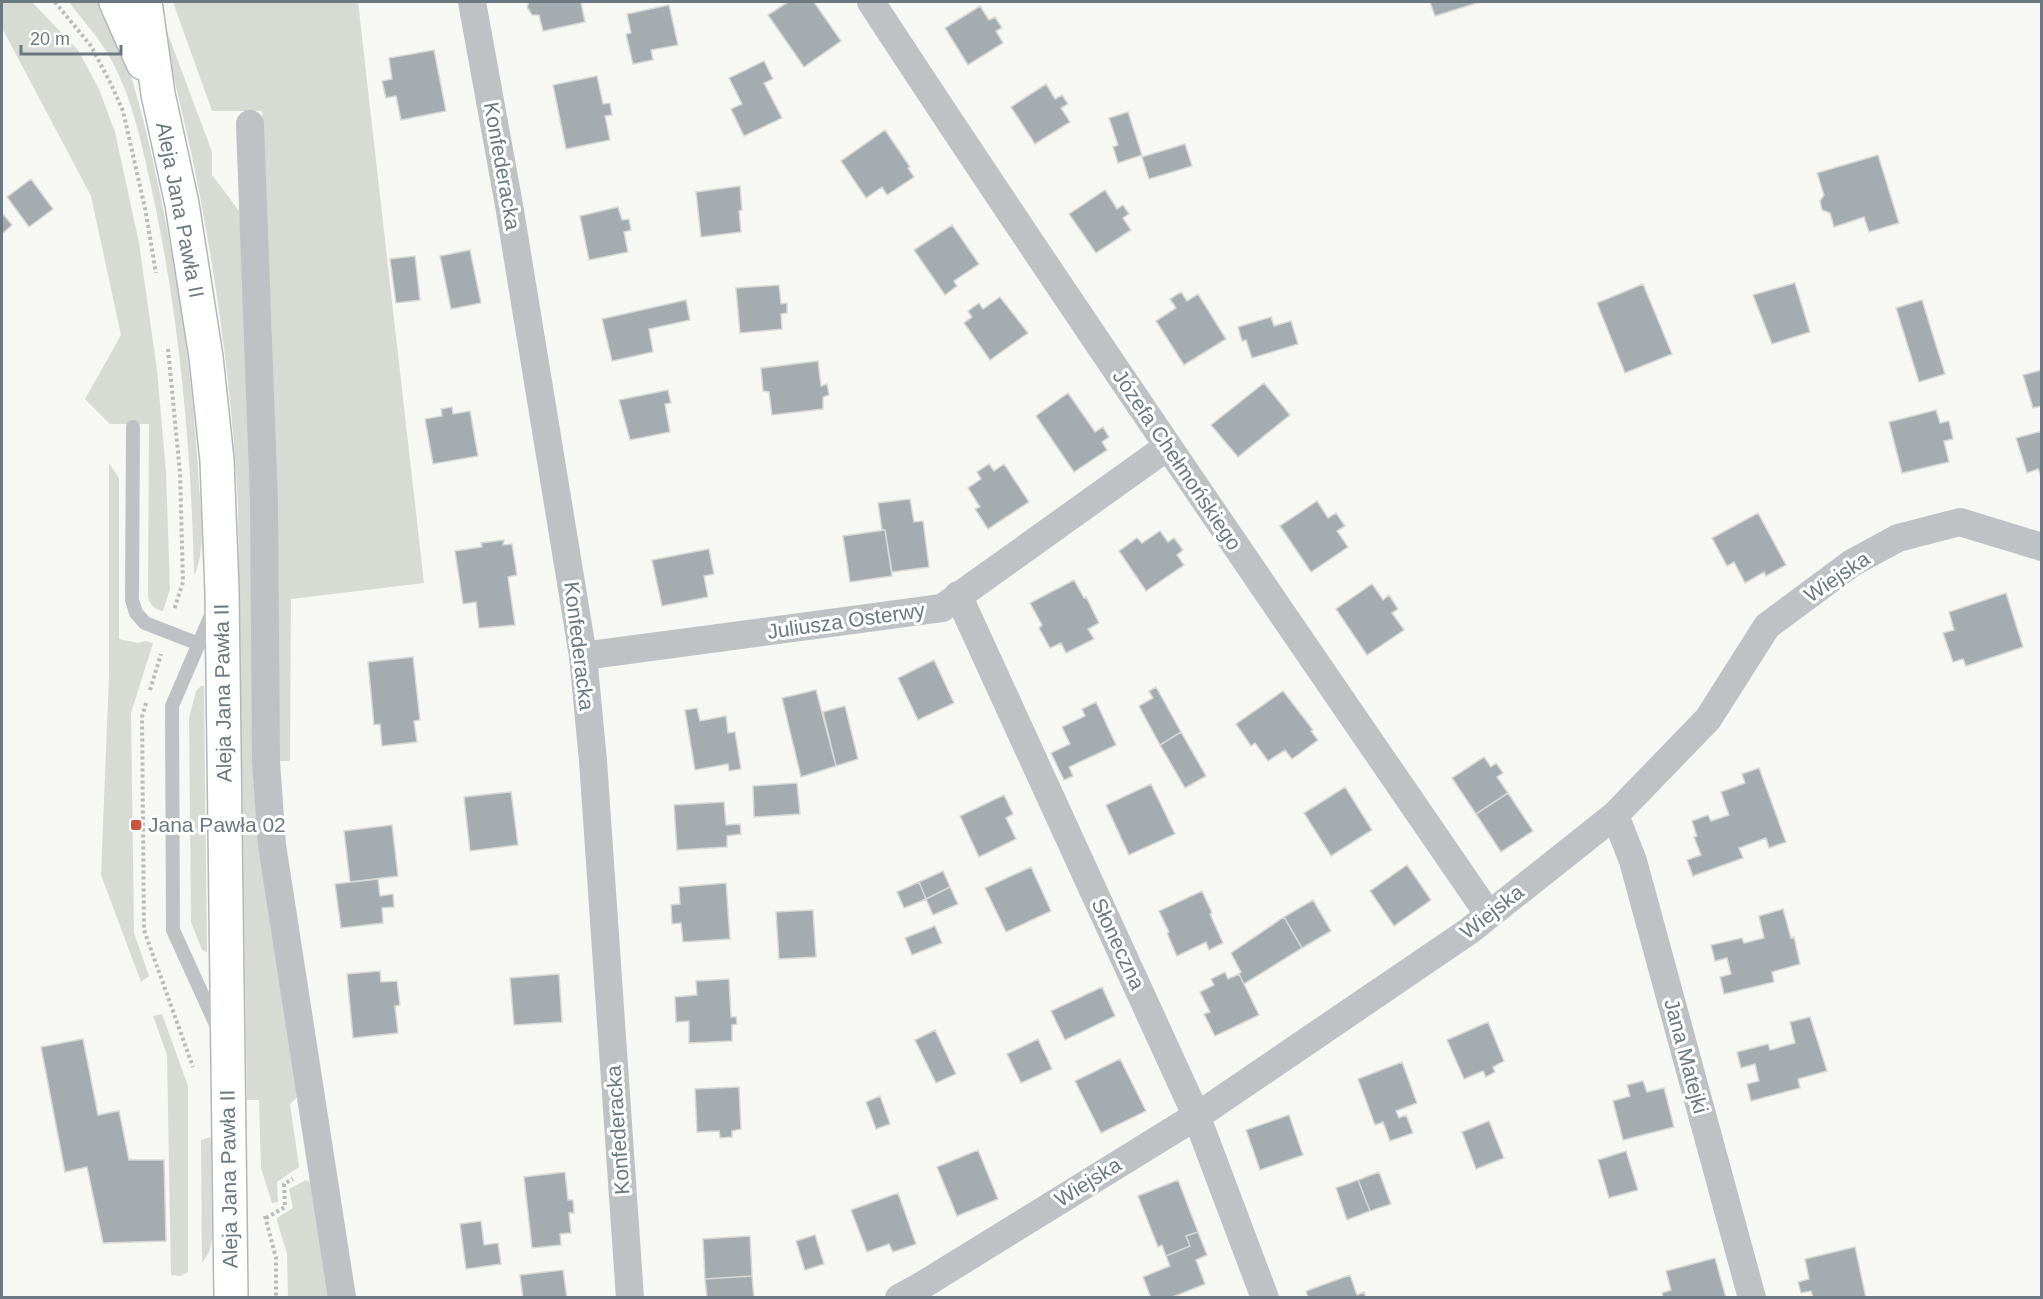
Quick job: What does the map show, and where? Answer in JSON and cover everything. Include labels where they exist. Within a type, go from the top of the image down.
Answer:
[{"type":"street","name":"Aleja Jana Pawła II","points":[[116,2],[158,94]]},
{"type":"street","name":"Aleja Jana Pawła II","points":[[145,2],[158,94],[182,204],[206,357],[217,460],[222,591],[231,1298]]},
{"type":"street","name":"Konfederacka","points":[[472,2],[509,205],[583,656],[630,1298]]},
{"type":"street","name":"Józefa Chełmońskiego","points":[[871,2],[1167,447],[1489,915]]},
{"type":"street","points":[[250,124],[264,502],[266,762],[272,845],[342,1298]]},
{"type":"street","name":"Juliusza Osterwy","points":[[583,656],[942,608],[1167,447]]},
{"type":"street","name":"Wiejska","points":[[915,1294],[1197,1115],[1459,938],[1489,915],[1615,815],[1708,719],[1767,626],[1852,563],[1898,538],[1960,522],[2042,547]]},
{"type":"street","name":"Słoneczna","points":[[958,596],[1197,1115],[1265,1298]]},
{"type":"street","name":"Jana Matejki","points":[[1615,815],[1633,861],[1752,1298]]},
{"type":"lane","points":[[133,427],[132,600],[136,613],[145,623],[199,644]]},
{"type":"lane","points":[[222,591],[172,706],[173,930],[228,1050]]},
{"type":"path","points":[[276,1298],[276,1258],[266,1218],[285,1207],[284,1184],[320,1164]]},
{"type":"shaded area","points":[[2,2],[32,2],[78,50],[99,89],[115,132],[139,243],[157,370],[166,472],[170,589],[163,611],[153,607],[148,597],[149,424],[110,424],[85,399],[121,335],[91,196],[2,28]]},
{"type":"shaded area","points":[[69,2],[102,2],[129,71],[155,168],[179,296],[192,399],[202,521],[201,547],[194,574],[190,476],[182,379],[169,282],[151,186],[135,119],[117,71],[100,42]]},
{"type":"shaded area","points":[[156,2],[212,152],[212,175],[240,212],[298,1096],[290,1104],[299,1167],[277,1182],[278,1202],[272,1203],[261,1168],[259,1100],[247,1100],[238,506],[233,430],[220,316],[208,240],[191,152]]},
{"type":"shaded area","points":[[173,2],[358,2],[424,583],[291,599],[290,761],[277,761],[272,341],[262,111],[212,111]]},
{"type":"shaded area","points":[[109,463],[119,478],[119,639],[153,643],[131,713],[134,933],[149,976],[141,982],[101,875],[109,676]]},
{"type":"shaded area","points":[[204,686],[207,952],[202,950],[191,922],[189,718],[196,691]]},
{"type":"shaded area","points":[[162,1014],[188,1086],[188,1272],[181,1276],[171,1275],[167,1055],[153,1016]]},
{"type":"shaded area","points":[[211,1137],[212,1239],[209,1253],[202,1263],[201,1140]]},
{"type":"shaded area","points":[[306,1180],[310,1182],[331,1297],[288,1297],[287,1254],[277,1218],[293,1208],[289,1189]]},
{"type":"building","points":[[529,2],[585,2],[581,3],[585,22],[543,31],[539,15],[532,15],[527,7]]},
{"type":"building","points":[[788,2],[814,2],[841,41],[804,67],[768,15]]},
{"type":"building","points":[[1430,2],[1480,2],[1435,16]]},
{"type":"building","points":[[669,5],[678,45],[651,50],[653,60],[633,64],[626,34],[631,33],[627,14]]},
{"type":"building","points":[[980,6],[989,20],[995,17],[1002,28],[996,31],[1003,43],[968,65],[945,28]]},
{"type":"building","points":[[434,50],[446,111],[401,120],[396,96],[386,98],[382,81],[392,79],[389,58]]},
{"type":"building","points":[[764,61],[773,79],[764,83],[782,118],[744,136],[731,109],[742,104],[729,78]]},
{"type":"building","points":[[597,76],[603,104],[610,103],[612,115],[605,116],[610,140],[566,149],[553,85]]},
{"type":"building","points":[[1046,84],[1055,99],[1062,95],[1068,104],[1061,108],[1070,122],[1035,144],[1011,107]]},
{"type":"building","points":[[1128,112],[1142,155],[1118,163],[1113,147],[1118,145],[1109,118]]},
{"type":"building","points":[[885,130],[910,167],[908,168],[914,177],[887,195],[882,187],[866,198],[841,161]]},
{"type":"building","points":[[1185,144],[1192,166],[1149,179],[1142,157]]},
{"type":"building","points":[[1878,155],[1899,223],[1869,232],[1864,217],[1834,227],[1830,213],[1822,210],[1820,201],[1824,195],[1817,173]]},
{"type":"building","points":[[31,179],[53,209],[29,227],[7,197]]},
{"type":"building","points":[[740,186],[741,232],[701,237],[696,192]]},
{"type":"building","points":[[1105,190],[1117,209],[1123,205],[1129,214],[1123,218],[1131,230],[1096,253],[1069,214]]},
{"type":"building","points":[[618,207],[622,220],[629,219],[631,230],[624,232],[628,252],[589,260],[580,216]]},
{"type":"building","points":[[2,213],[12,225],[2,234]]},
{"type":"building","points":[[952,225],[979,264],[954,281],[957,286],[945,295],[914,250]]},
{"type":"building","points":[[470,250],[481,303],[451,309],[440,256]]},
{"type":"building","points":[[415,256],[420,300],[396,303],[390,259]]},
{"type":"building","points":[[1795,283],[1810,332],[1772,344],[1753,295]]},
{"type":"building","points":[[1643,284],[1672,354],[1625,373],[1597,303]]},
{"type":"building","points":[[779,285],[781,304],[787,303],[787,313],[781,314],[782,329],[740,333],[736,288]]},
{"type":"building","points":[[1181,292],[1187,301],[1198,294],[1226,339],[1184,365],[1156,321],[1176,308],[1170,299]]},
{"type":"building","points":[[1000,297],[1028,333],[990,360],[964,323],[972,317],[968,311],[979,303],[983,309]]},
{"type":"building","points":[[686,300],[690,320],[649,329],[653,352],[612,361],[602,319]]},
{"type":"building","points":[[1922,300],[1945,374],[1919,382],[1896,308]]},
{"type":"building","points":[[1271,317],[1274,326],[1291,321],[1298,344],[1252,358],[1246,340],[1242,341],[1238,327]]},
{"type":"building","points":[[818,361],[821,386],[827,384],[829,395],[823,397],[823,409],[772,415],[769,392],[763,391],[761,368]]},
{"type":"building","points":[[2042,370],[2042,406],[2033,408],[2023,375]]},
{"type":"building","points":[[1264,383],[1290,415],[1238,457],[1211,425]]},
{"type":"building","points":[[668,390],[671,403],[665,404],[670,432],[630,440],[619,400]]},
{"type":"building","points":[[1068,393],[1095,432],[1103,427],[1109,437],[1102,442],[1107,450],[1074,472],[1036,416]]},
{"type":"building","points":[[452,407],[453,414],[470,411],[478,456],[433,464],[425,419],[442,416],[441,409]]},
{"type":"building","points":[[1936,410],[1940,423],[1949,421],[1953,439],[1944,441],[1949,462],[1902,473],[1889,422]]},
{"type":"building","points":[[2042,431],[2042,479],[2038,469],[2027,473],[2016,438]]},
{"type":"building","points":[[989,464],[994,471],[1004,464],[1029,502],[988,529],[975,509],[980,507],[968,488],[981,479],[977,472]]},
{"type":"building","points":[[910,499],[914,522],[923,521],[929,567],[892,572],[878,503]]},
{"type":"building","points":[[1317,501],[1328,518],[1336,513],[1345,526],[1337,531],[1348,547],[1311,572],[1280,526]]},
{"type":"building","points":[[1758,513],[1786,565],[1766,576],[1764,572],[1745,583],[1734,562],[1727,566],[1712,538]]},
{"type":"building","points":[[885,530],[892,576],[850,582],[843,536]]},
{"type":"building","points":[[1160,531],[1168,542],[1174,538],[1183,550],[1177,555],[1184,565],[1146,591],[1119,551],[1137,538],[1142,543]]},
{"type":"building","points":[[504,540],[503,545],[512,544],[517,575],[508,577],[515,625],[479,628],[476,602],[463,604],[455,551],[482,547],[481,543]]},
{"type":"building","points":[[709,549],[714,574],[704,576],[708,597],[662,606],[652,560]]},
{"type":"building","points":[[1074,580],[1084,598],[1086,597],[1099,623],[1088,629],[1094,639],[1066,653],[1061,643],[1050,648],[1039,628],[1042,625],[1030,603]]},
{"type":"building","points":[[1372,584],[1383,600],[1389,595],[1398,609],[1392,613],[1404,630],[1367,655],[1336,609]]},
{"type":"building","points":[[2006,593],[2023,647],[1966,666],[1963,659],[1953,662],[1943,633],[1954,630],[1949,612]]},
{"type":"building","points":[[413,657],[420,720],[414,721],[417,742],[382,746],[380,724],[374,725],[368,662]]},
{"type":"building","points":[[934,660],[954,703],[918,720],[898,678]]},
{"type":"building","points":[[1156,687],[1181,732],[1160,745],[1139,706],[1153,698],[1149,691]]},
{"type":"building","points":[[816,690],[836,766],[801,777],[782,698]]},
{"type":"building","points":[[1283,691],[1318,740],[1292,759],[1285,750],[1268,761],[1255,743],[1251,746],[1236,724]]},
{"type":"building","points":[[1096,702],[1116,745],[1069,767],[1073,776],[1064,780],[1051,753],[1070,744],[1062,727],[1085,716],[1082,709]]},
{"type":"building","points":[[845,706],[858,759],[836,766],[823,712]]},
{"type":"building","points":[[697,708],[700,721],[726,716],[728,733],[735,732],[741,769],[729,771],[728,764],[695,770],[685,710]]},
{"type":"building","points":[[1181,732],[1206,776],[1185,788],[1160,745]]},
{"type":"building","points":[[1484,757],[1491,767],[1496,763],[1503,773],[1497,777],[1508,793],[1476,814],[1452,778]]},
{"type":"building","points":[[1759,768],[1786,842],[1769,848],[1766,838],[1739,848],[1743,858],[1693,876],[1687,860],[1701,855],[1694,837],[1697,836],[1692,821],[1708,815],[1711,821],[1729,815],[1721,792],[1745,783],[1742,774]]},
{"type":"building","points":[[797,783],[800,814],[754,817],[753,786]]},
{"type":"building","points":[[1151,784],[1175,834],[1129,855],[1106,805]]},
{"type":"building","points":[[1345,787],[1372,830],[1331,856],[1304,813]]},
{"type":"building","points":[[511,792],[518,845],[470,851],[464,797]]},
{"type":"building","points":[[1508,793],[1533,831],[1501,852],[1476,814]]},
{"type":"building","points":[[1004,795],[1013,814],[1006,818],[1016,839],[979,857],[960,816]]},
{"type":"building","points":[[724,802],[726,825],[740,824],[741,834],[727,836],[727,847],[677,850],[674,805]]},
{"type":"building","points":[[392,825],[398,876],[350,882],[344,831]]},
{"type":"building","points":[[1407,865],[1431,900],[1394,926],[1370,891]]},
{"type":"building","points":[[1031,867],[1051,911],[1006,932],[985,888]]},
{"type":"building","points":[[943,871],[950,887],[926,899],[919,882]]},
{"type":"building","points":[[378,879],[380,896],[393,894],[394,907],[382,908],[383,923],[341,928],[335,884]]},
{"type":"building","points":[[919,882],[926,899],[904,908],[897,892]]},
{"type":"building","points":[[726,883],[730,939],[683,942],[681,923],[672,924],[671,905],[680,904],[679,887]]},
{"type":"building","points":[[950,887],[958,904],[933,915],[926,899]]},
{"type":"building","points":[[1202,891],[1223,943],[1209,950],[1206,942],[1177,956],[1159,911]]},
{"type":"building","points":[[1313,900],[1331,931],[1302,948],[1284,917]]},
{"type":"building","points":[[1783,909],[1791,938],[1794,937],[1800,964],[1772,972],[1774,982],[1724,994],[1720,977],[1731,974],[1727,958],[1715,961],[1711,945],[1742,938],[1744,943],[1764,938],[1759,916]]},
{"type":"building","points":[[813,910],[816,957],[779,959],[776,912]]},
{"type":"building","points":[[1284,917],[1302,948],[1244,984],[1239,974],[1241,972],[1231,953]]},
{"type":"building","points":[[935,926],[942,943],[912,955],[905,938]]},
{"type":"building","points":[[380,971],[381,982],[397,981],[400,1005],[395,1006],[398,1033],[353,1038],[347,974]]},
{"type":"building","points":[[1225,972],[1228,979],[1239,974],[1259,1015],[1215,1036],[1204,1014],[1210,1012],[1200,992],[1214,985],[1211,979]]},
{"type":"building","points":[[559,974],[562,1022],[514,1025],[510,978]]},
{"type":"building","points":[[729,979],[731,1017],[736,1017],[737,1024],[732,1025],[732,1041],[689,1043],[689,1021],[676,1022],[675,997],[697,995],[696,981]]},
{"type":"building","points":[[1102,987],[1115,1016],[1065,1040],[1051,1011]]},
{"type":"building","points":[[1810,1017],[1827,1071],[1798,1079],[1800,1088],[1751,1101],[1747,1084],[1759,1081],[1755,1064],[1741,1068],[1737,1052],[1768,1044],[1770,1050],[1795,1043],[1790,1022]]},
{"type":"building","points":[[1488,1022],[1504,1061],[1493,1067],[1495,1072],[1486,1077],[1483,1071],[1464,1079],[1447,1040]]},
{"type":"building","points":[[935,1030],[956,1074],[936,1083],[915,1040]]},
{"type":"building","points":[[83,1039],[98,1115],[119,1111],[129,1160],[164,1160],[166,1241],[103,1243],[87,1167],[65,1172],[41,1047]]},
{"type":"building","points":[[1038,1039],[1052,1069],[1021,1083],[1007,1054]]},
{"type":"building","points":[[1120,1059],[1146,1111],[1101,1133],[1075,1081]]},
{"type":"building","points":[[1402,1062],[1417,1103],[1396,1111],[1399,1118],[1406,1115],[1413,1133],[1390,1141],[1383,1122],[1375,1125],[1358,1079]]},
{"type":"building","points":[[1643,1081],[1647,1092],[1664,1088],[1674,1127],[1623,1140],[1613,1101],[1630,1096],[1627,1085]]},
{"type":"building","points":[[739,1087],[741,1129],[732,1131],[732,1137],[720,1138],[719,1131],[697,1132],[695,1089]]},
{"type":"building","points":[[880,1096],[890,1124],[876,1129],[866,1102]]},
{"type":"building","points":[[1289,1115],[1303,1155],[1260,1170],[1246,1130]]},
{"type":"building","points":[[1489,1121],[1504,1158],[1476,1169],[1462,1132]]},
{"type":"building","points":[[978,1150],[998,1199],[957,1216],[937,1167]]},
{"type":"building","points":[[1626,1151],[1638,1190],[1609,1198],[1598,1160]]},
{"type":"building","points":[[565,1172],[568,1200],[573,1200],[574,1213],[569,1213],[571,1233],[560,1234],[561,1245],[532,1248],[524,1177]]},
{"type":"building","points":[[1379,1172],[1391,1204],[1370,1211],[1358,1180]]},
{"type":"building","points":[[1178,1180],[1198,1232],[1186,1236],[1190,1246],[1166,1256],[1162,1245],[1158,1247],[1138,1196]]},
{"type":"building","points":[[1358,1180],[1370,1211],[1347,1220],[1336,1188]]},
{"type":"building","points":[[898,1193],[916,1244],[893,1252],[889,1244],[867,1252],[851,1210]]},
{"type":"building","points":[[481,1221],[484,1245],[498,1243],[501,1264],[466,1269],[460,1224]]},
{"type":"building","points":[[1198,1232],[1207,1255],[1196,1260],[1205,1284],[1170,1298],[1151,1298],[1143,1277],[1170,1266],[1166,1256],[1190,1246],[1186,1236]]},
{"type":"building","points":[[815,1235],[824,1264],[805,1270],[796,1241]]},
{"type":"building","points":[[750,1236],[752,1276],[705,1279],[703,1239]]},
{"type":"building","points":[[1855,1247],[1866,1298],[1813,1298],[1811,1291],[1801,1293],[1798,1282],[1809,1279],[1805,1259]]},
{"type":"building","points":[[1715,1258],[1726,1298],[1663,1298],[1662,1293],[1671,1290],[1666,1271]]},
{"type":"building","points":[[563,1270],[567,1298],[523,1298],[520,1275]]},
{"type":"building","points":[[1350,1275],[1357,1295],[1364,1292],[1366,1298],[1308,1298],[1306,1291]]},
{"type":"building","points":[[752,1276],[754,1298],[707,1298],[705,1279]]},
{"type":"place","name":"Jana Pawła 02","points":[[136,825]]}]
